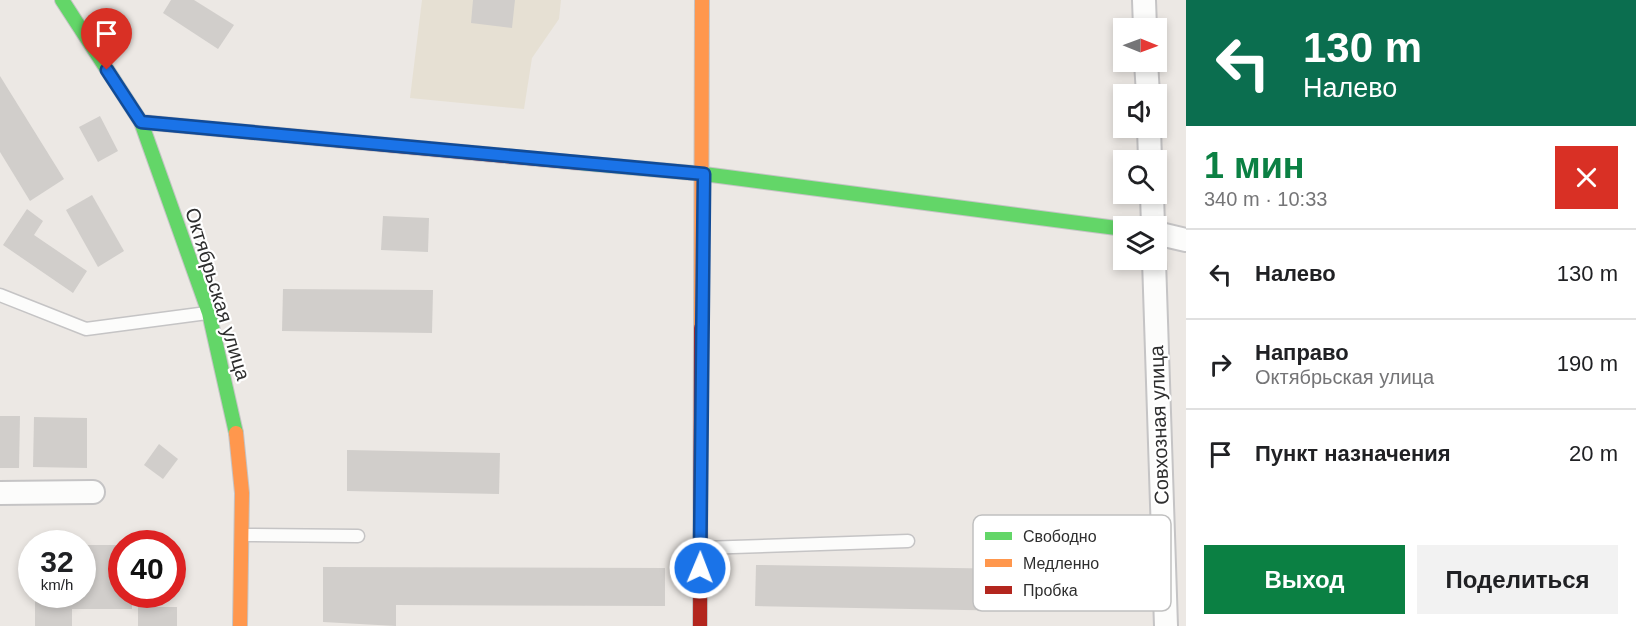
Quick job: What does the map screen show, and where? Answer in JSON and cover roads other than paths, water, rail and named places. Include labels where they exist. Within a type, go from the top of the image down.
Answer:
[{"type":"street","name":"Октябрьская улица","points":[[62,0],[141,122],[209,313],[236,418],[242,493],[240,626]]},
{"type":"street","points":[[699,626],[704,174],[702,0]]},
{"type":"street","points":[[1144,0],[1145,18]]},
{"type":"street","points":[[141,122],[704,174],[1113,228]]},
{"type":"street","points":[[1167,236],[1186,240]]},
{"type":"street","name":"Совхозная улица","points":[[1154,270],[1162,515]]},
{"type":"street","points":[[0,493],[93,492]]},
{"type":"street","name":"Совхозная улица","points":[[1166,611],[1166,626]]},
{"type":"lane","points":[[0,295],[86,329],[209,313]]},
{"type":"lane","points":[[240,535],[358,536]]},
{"type":"lane","points":[[700,548],[908,541]]}]
